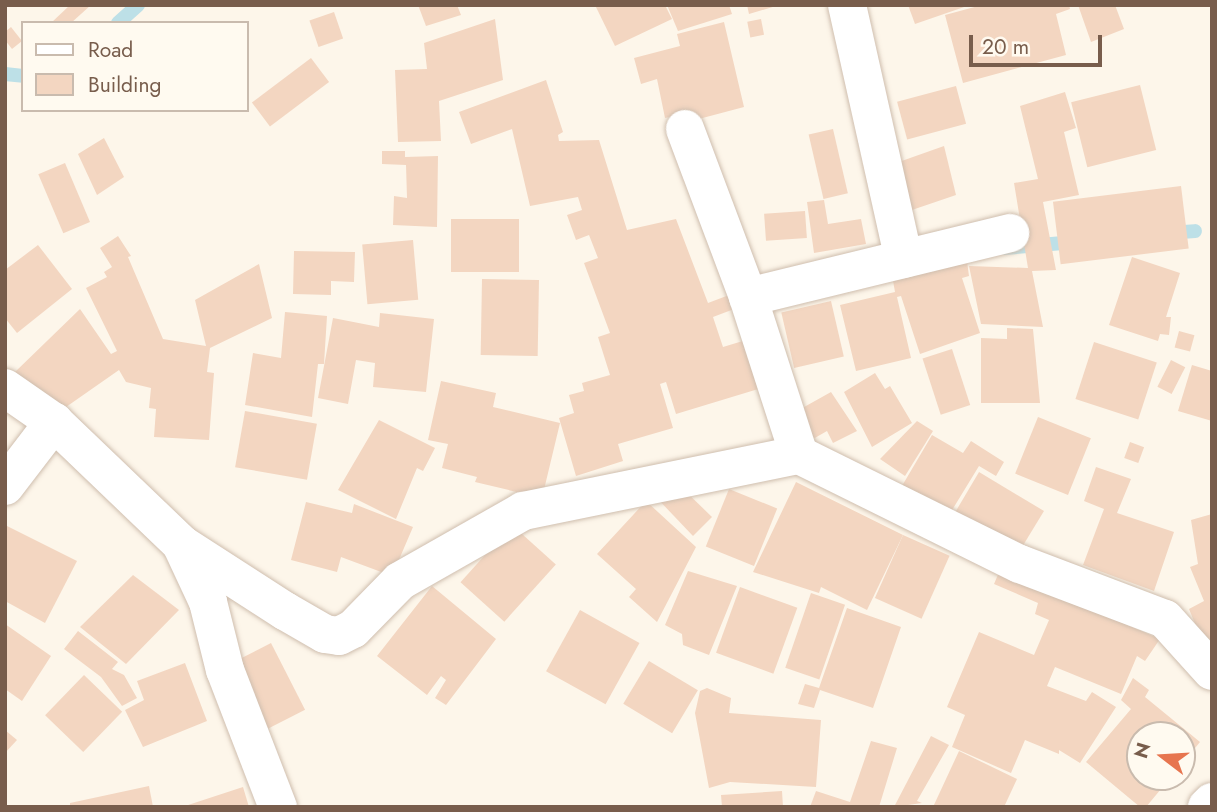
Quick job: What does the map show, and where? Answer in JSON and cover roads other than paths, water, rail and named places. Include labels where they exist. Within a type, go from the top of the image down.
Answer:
[{"type":"street","points":[[847,5],[904,259]]},
{"type":"street","points":[[685,129],[748,297],[799,455]]},
{"type":"street","points":[[748,297],[1010,233]]},
{"type":"street","points":[[5,388],[54,422],[181,544],[325,634],[340,636],[353,629],[400,581],[523,512],[799,455],[1020,564],[1165,619],[1212,671]]},
{"type":"street","points":[[5,486],[54,422]]},
{"type":"street","points":[[181,544],[208,602],[225,670],[278,807]]},
{"type":"street","points":[[1207,807],[1212,802]]},
{"type":"waterway","points":[[120,21],[138,5]]},
{"type":"waterway","points":[[5,74],[21,76]]},
{"type":"waterway","points":[[1168,233],[1195,231]]},
{"type":"waterway","points":[[1005,248],[1075,242]]}]
